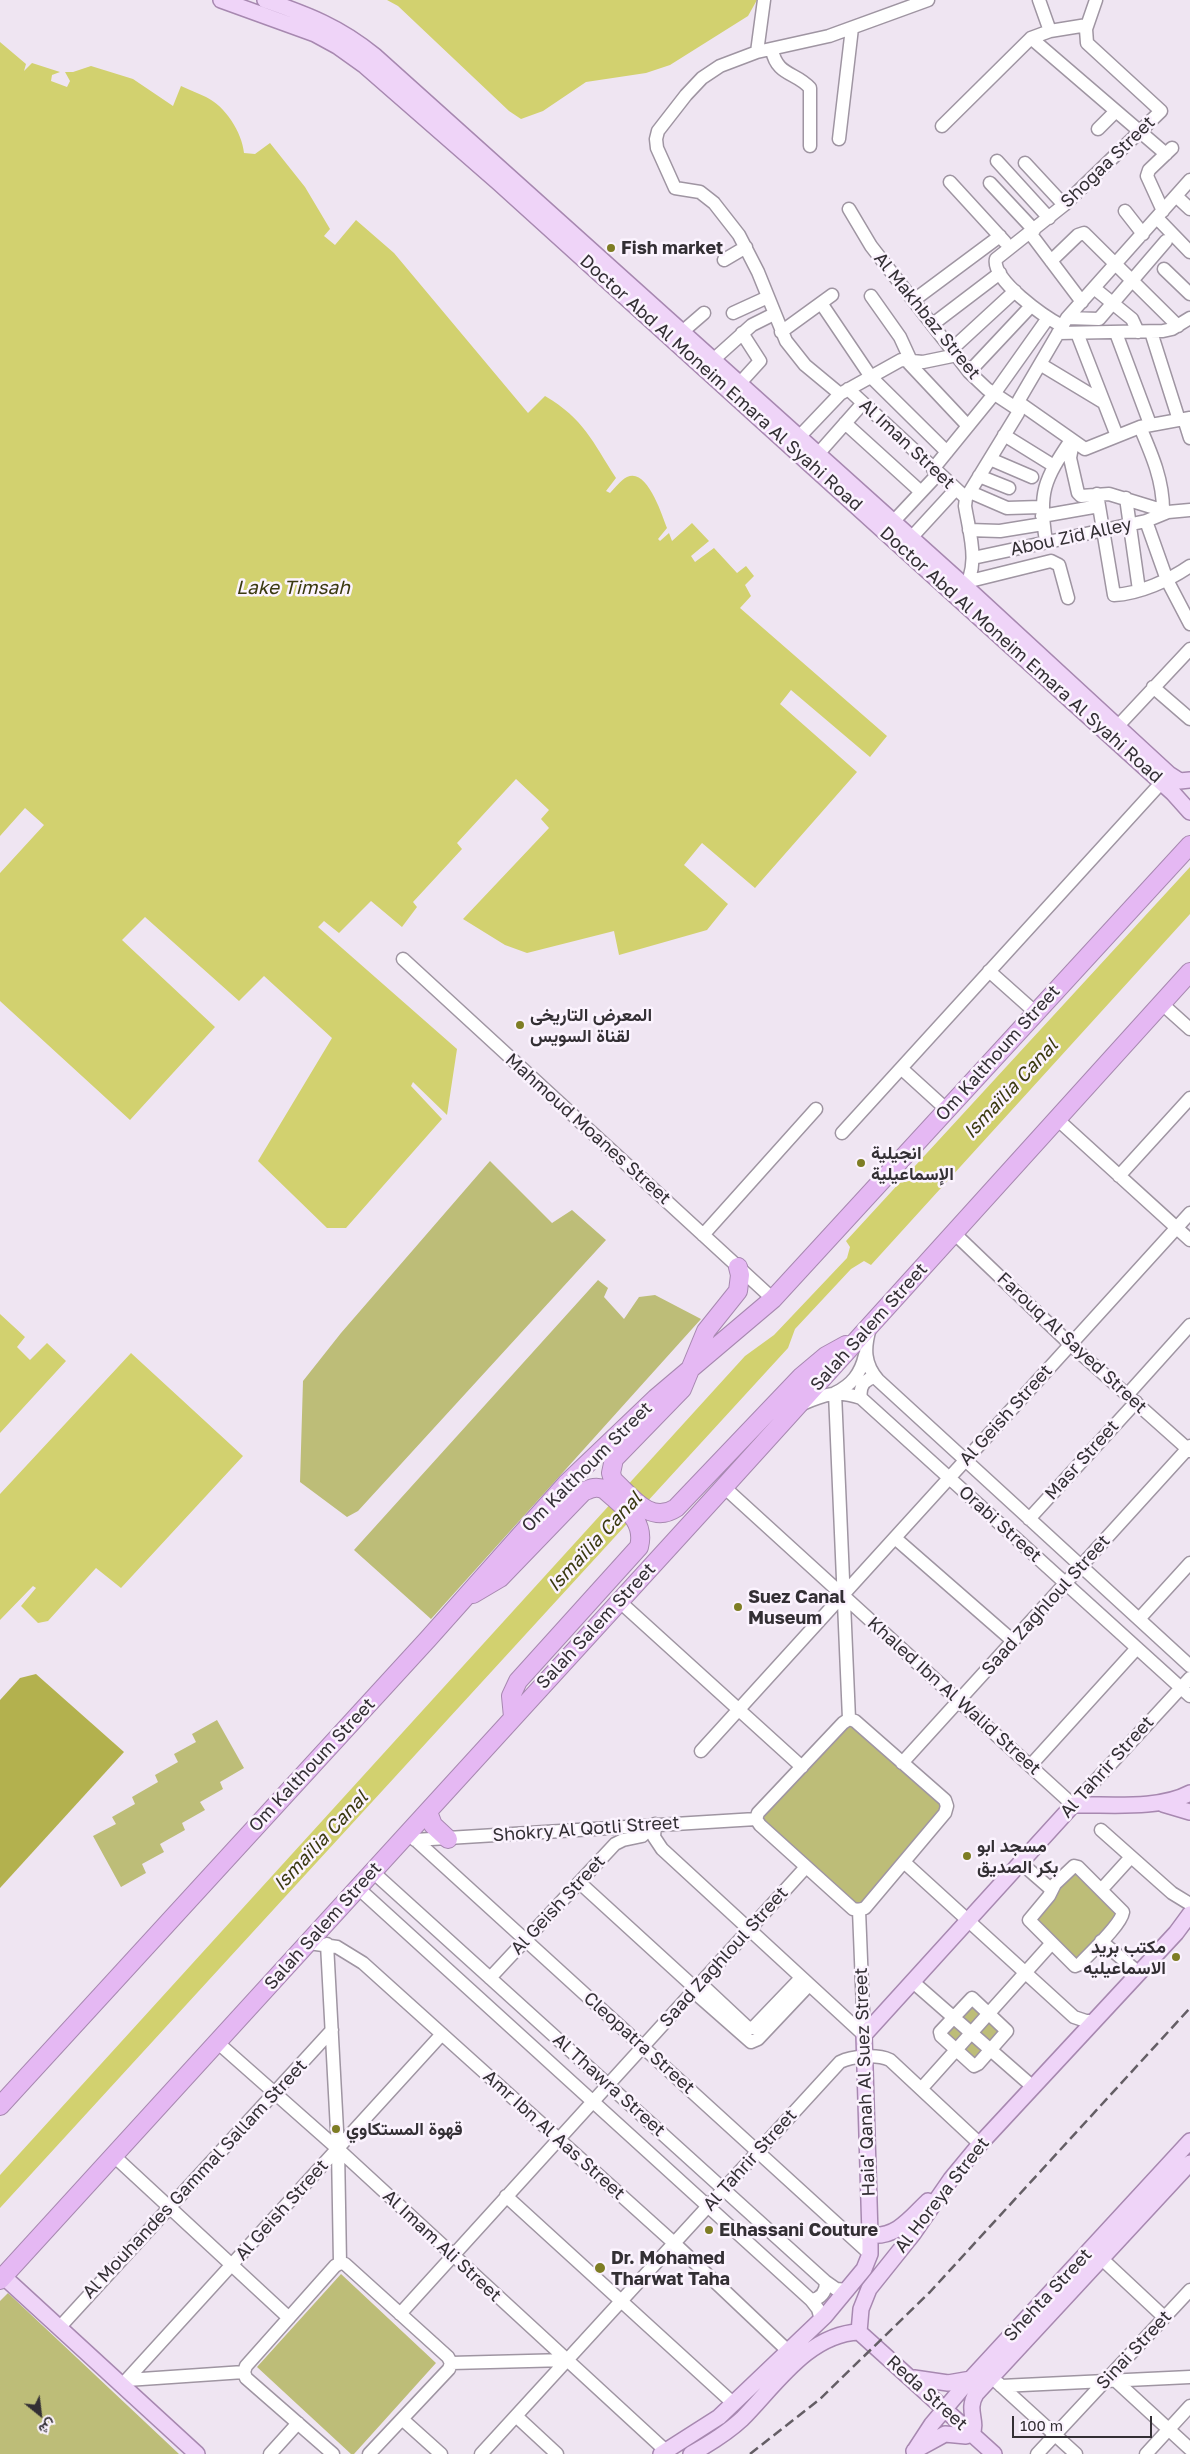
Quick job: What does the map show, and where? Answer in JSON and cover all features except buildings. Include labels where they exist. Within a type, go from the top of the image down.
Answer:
[{"type":"highway","name":"Om Kalthoum Street","points":[[0,2106],[600,1450],[691,1368],[774,1300],[946,1109],[1190,845]]},
{"type":"highway","name":"Salah Salem Street","points":[[2,2278],[217,2042],[318,1944],[358,1888],[412,1837],[428,1812],[796,1407],[862,1347],[871,1325],[1190,972]]},
{"type":"highway","points":[[609,1485],[614,1459],[676,1397],[686,1383],[706,1331],[738,1291],[740,1275],[738,1267]]},
{"type":"highway","points":[[609,1485],[643,1516],[662,1514],[676,1508],[801,1377],[826,1356],[862,1347]]},
{"type":"highway","points":[[463,1598],[479,1592],[500,1578],[583,1492],[609,1485]]},
{"type":"highway","points":[[513,1717],[511,1696],[518,1682],[639,1547],[643,1516]]},
{"type":"highway","points":[[428,1812],[438,1830],[448,1838]]},
{"type":"main road","name":"Doctor Abd Al Moneim Emara Al Syahi Road","points":[[221,0],[295,18],[319,19],[349,36],[375,56],[911,538],[1172,777],[1180,781],[1190,780]]},
{"type":"main road","name":"Doctor Abd Al Moneim Emara Al Syahi Road","points":[[265,0],[295,18],[365,66],[965,589],[1190,812]]},
{"type":"main road","points":[[337,46],[349,36]]},
{"type":"main road","points":[[1073,1805],[1158,1803],[1175,1800],[1190,1793]]},
{"type":"main road","points":[[1158,1803],[1190,1812]]},
{"type":"main road","name":"Al Tahrir Street","points":[[864,2035],[1073,1805]]},
{"type":"main road","name":"Al Horeya Street","points":[[664,2452],[704,2428],[734,2404],[787,2350],[835,2336],[859,2332],[861,2309],[869,2289],[913,2234],[951,2179],[980,2144],[1176,1933],[1190,1914]]},
{"type":"main road","name":"Haia' Qanah Al Suez Street","points":[[864,2035],[870,2254]]},
{"type":"main road","name":"Shehta Street","points":[[913,2453],[927,2430],[945,2408],[971,2386],[1190,2142]]},
{"type":"main road","name":"Shehta Street","points":[[971,2386],[996,2382],[1102,2259],[1190,2163]]},
{"type":"main road","points":[[870,2235],[888,2235],[898,2229],[951,2179]]},
{"type":"main road","name":"Al Horeya Street","points":[[691,2454],[740,2420],[768,2392],[806,2344],[821,2320],[864,2269],[870,2254]]},
{"type":"main road","points":[[2,2278],[125,2382],[197,2454]]},
{"type":"main road","name":"Reda Street","points":[[859,2332],[994,2454]]},
{"type":"main road","points":[[911,2377],[971,2386],[974,2428],[972,2434],[966,2436],[945,2434],[913,2453]]},
{"type":"main road","points":[[757,2381],[768,2392]]},
{"type":"street","points":[[764,0],[757,52],[772,50],[852,28],[903,4],[928,0]]},
{"type":"street","points":[[1039,0],[1050,31]]},
{"type":"street","points":[[942,126],[1031,38],[1050,31],[1087,25],[1096,0]]},
{"type":"street","name":"Shogaa Street","points":[[1000,273],[995,264],[996,258],[1032,232],[1064,205],[1161,113],[1161,110],[1090,47],[1085,34],[1087,25]]},
{"type":"street","points":[[839,138],[852,28]]},
{"type":"street","points":[[1031,38],[1140,132],[1169,151],[1149,170],[1147,176],[1160,214],[1190,252]]},
{"type":"street","points":[[772,50],[774,61],[778,67],[810,88],[810,146]]},
{"type":"street","name":"Al Iman Street","points":[[757,52],[720,66],[702,78],[686,94],[658,131],[656,139],[657,148],[675,188],[700,192],[707,197],[739,235],[746,247],[782,332],[798,358],[863,403],[956,489],[1007,508],[1042,516]]},
{"type":"street","points":[[1098,129],[1116,111]]},
{"type":"street","points":[[997,161],[1049,218]]},
{"type":"street","points":[[1025,164],[1064,205]]},
{"type":"street","points":[[965,589],[973,558],[965,506],[968,495],[1004,435],[1040,364],[1062,325],[1190,180]]},
{"type":"street","points":[[950,182],[1010,248]]},
{"type":"street","points":[[990,183],[1032,232],[1082,302]]},
{"type":"street","points":[[1176,196],[1190,209]]},
{"type":"street","name":"Al Makhbaz Street","points":[[849,209],[871,246],[969,372],[994,394],[1018,406],[1072,441]]},
{"type":"street","points":[[1125,211],[1143,234]]},
{"type":"street","points":[[1051,261],[1078,235],[1084,233],[1114,266],[1178,326]]},
{"type":"street","points":[[914,300],[1000,236]]},
{"type":"street","points":[[1062,325],[1099,319],[1166,241]]},
{"type":"street","points":[[724,260],[746,247]]},
{"type":"street","points":[[1164,269],[1190,294]]},
{"type":"street","points":[[933,324],[1000,273],[1031,306],[1048,318],[1077,333],[1167,330],[1178,326],[1190,318]]},
{"type":"street","points":[[1094,288],[1132,319],[1144,332],[1185,419],[1190,438]]},
{"type":"street","points":[[799,437],[844,391],[908,360],[923,362],[954,352],[1014,290]]},
{"type":"street","points":[[782,332],[832,295]]},
{"type":"street","points":[[871,296],[900,337],[908,360],[968,426]]},
{"type":"street","points":[[733,313],[768,297]]},
{"type":"street","points":[[821,303],[871,377],[947,452]]},
{"type":"street","points":[[969,372],[1031,306]]},
{"type":"street","points":[[682,332],[704,312]]},
{"type":"street","points":[[714,360],[742,333],[774,314]]},
{"type":"street","points":[[893,522],[921,492],[947,452],[994,394],[1048,318]]},
{"type":"street","points":[[740,384],[760,360],[742,333]]},
{"type":"street","points":[[1077,333],[1117,436]]},
{"type":"street","points":[[1116,333],[1158,470],[1166,511]]},
{"type":"street","points":[[1040,364],[1103,402]]},
{"type":"street","points":[[818,454],[863,403]]},
{"type":"street","points":[[1072,441],[1086,450],[1145,426],[1185,419]]},
{"type":"street","points":[[845,423],[921,492]]},
{"type":"street","points":[[1004,435],[1054,466]]},
{"type":"street","points":[[1046,541],[1042,516],[1046,481],[1072,441]]},
{"type":"street","points":[[1072,441],[1070,458],[1078,493],[1098,500]]},
{"type":"street","points":[[990,458],[1032,477]]},
{"type":"street","points":[[979,476],[1009,488]]},
{"type":"street","points":[[911,538],[956,489]]},
{"type":"street","points":[[969,530],[1000,532],[1042,516],[1098,500],[1109,494],[1166,511],[1190,510]]},
{"type":"street","points":[[1126,498],[1139,590]]},
{"type":"street","points":[[1098,500],[1114,595],[1139,590],[1167,580],[1190,566]]},
{"type":"street","name":"Abou Zid Alley","points":[[973,558],[1146,521],[1166,511]]},
{"type":"street","points":[[1146,521],[1167,580],[1190,624]]},
{"type":"street","points":[[965,589],[1051,560],[1059,565],[1068,598]]},
{"type":"street","points":[[1117,727],[1190,649]]},
{"type":"street","points":[[1153,687],[1190,719]]},
{"type":"street","points":[[842,1133],[1161,783]]},
{"type":"street","name":"Mahmoud Moanes Street","points":[[403,959],[774,1300]]},
{"type":"street","points":[[990,971],[1035,1012]]},
{"type":"street","points":[[1161,1003],[1190,1029]]},
{"type":"street","points":[[902,1069],[946,1109]]},
{"type":"street","points":[[1120,1176],[1190,1098]]},
{"type":"street","points":[[703,1235],[816,1109]]},
{"type":"street","points":[[1057,1119],[1190,1240]]},
{"type":"street","name":"Al Geish Street","points":[[701,1751],[1190,1213]]},
{"type":"street","name":"Farouq Al Sayed Street","points":[[954,1233],[1070,1344],[1189,1449]]},
{"type":"street","name":"Masr Street","points":[[1029,1519],[1132,1398],[1190,1325]]},
{"type":"street","points":[[849,1719],[834,1393],[853,1381],[861,1369],[862,1347]]},
{"type":"street","name":"Orabi Street","points":[[862,1347],[868,1364],[876,1377],[1190,1666]]},
{"type":"street","points":[[861,1398],[863,1384],[868,1379],[876,1377]]},
{"type":"street","name":"Orabi Street","points":[[796,1407],[834,1393],[845,1392],[861,1398],[1185,1692]]},
{"type":"street","name":"Saad Zaghloul Street","points":[[902,1763],[1189,1449]]},
{"type":"street","name":"Khaled Ibn Al Walid Street","points":[[724,1487],[1073,1805]]},
{"type":"street","points":[[895,1538],[1013,1641]]},
{"type":"street","points":[[1138,1619],[1190,1563]]},
{"type":"street","points":[[619,1601],[802,1767]]},
{"type":"street","points":[[1030,1766],[1137,1648]]},
{"type":"street","name":"Al Tahrir Street","points":[[1073,1805],[1185,1692],[1190,1678]]},
{"type":"street","points":[[849,1719],[854,1721],[944,1800],[947,1806],[945,1813],[905,1863],[865,1908],[859,1910],[853,1909],[760,1825],[756,1819],[758,1814],[843,1723],[849,1719]]},
{"type":"street","name":"Shokry Al Qotli Street","points":[[412,1837],[448,1838],[756,1819]]},
{"type":"street","points":[[655,1824],[654,1837],[657,1844],[748,1931],[864,2035]]},
{"type":"street","name":"Al Geish Street","points":[[490,1978],[615,1844],[623,1840],[642,1836],[655,1824]]},
{"type":"street","points":[[1101,1830],[1172,1893],[1190,1904]]},
{"type":"street","name":"Cleopatra Street","points":[[412,1837],[870,2254]]},
{"type":"street","points":[[1102,1890],[1131,1857]]},
{"type":"street","points":[[905,1863],[1074,2018],[1095,2021]]},
{"type":"street","points":[[1021,1863],[1052,1890]]},
{"type":"street","points":[[1076,1866],[1102,1890],[1122,1909],[1123,1915],[1080,1964],[1075,1966],[1029,1920],[1071,1867],[1076,1866]]},
{"type":"street","name":"Saad Zaghloul Street","points":[[400,2314],[806,1867]]},
{"type":"street","name":"Al Thawra Street","points":[[373,1872],[826,2282],[836,2289],[848,2290]]},
{"type":"street","points":[[580,1883],[696,1988],[747,2027],[753,2028],[805,1981]]},
{"type":"street","points":[[375,1904],[374,1894],[376,1890],[380,1887],[389,1886]]},
{"type":"street","name":"Al Thawra Street","points":[[358,1888],[811,2300],[818,2309],[821,2320]]},
{"type":"street","name":"Haia' Qanah Al Suez Street","points":[[859,1910],[864,2035]]},
{"type":"street","points":[[1101,1941],[1139,1973]]},
{"type":"street","points":[[318,1944],[332,2030],[338,2149],[340,2263]]},
{"type":"street","name":"Amr Ibn Al Aas Street","points":[[318,1944],[355,1956],[674,2243],[787,2350]]},
{"type":"street","points":[[921,2089],[1051,1944]]},
{"type":"street","points":[[913,1982],[1033,2087]]},
{"type":"street","points":[[972,1998],[990,2013],[1007,2031],[974,2066],[940,2034],[941,2030],[972,1998]]},
{"type":"street","name":"Al Mouhandes Gammal Sallam Street","points":[[59,2328],[332,2030]]},
{"type":"street","name":"Al Geish Street","points":[[125,2382],[442,2034]]},
{"type":"street","name":"Al Imam Ali Street","points":[[217,2042],[338,2149],[664,2452]]},
{"type":"street","name":"Al Tahrir Street","points":[[481,2454],[836,2065],[848,2059],[882,2057],[890,2060],[980,2144]]},
{"type":"street","points":[[114,2156],[289,2318]]},
{"type":"street","points":[[506,2196],[734,2404]]},
{"type":"street","points":[[1102,2259],[1164,2317]]},
{"type":"street","points":[[333,2454],[246,2378],[244,2372],[246,2366],[335,2266],[340,2263],[345,2264],[448,2357],[451,2363],[449,2369],[369,2454]]},
{"type":"street","points":[[811,2300],[821,2296],[826,2282]]},
{"type":"street","name":"Sinai Street","points":[[1037,2454],[1110,2381],[1164,2317],[1190,2290]]},
{"type":"street","points":[[451,2363],[567,2360]]},
{"type":"street","points":[[125,2382],[244,2372]]},
{"type":"street","points":[[996,2382],[1110,2381],[1190,2377]]},
{"type":"street","points":[[1110,2381],[1190,2450]]},
{"type":"street","points":[[996,2382],[1076,2454]]},
{"type":"street","points":[[1146,2454],[1190,2406]]},
{"type":"street","points":[[516,2416],[557,2454]]},
{"type":"street","points":[[402,2419],[441,2454]]},
{"type":"street","points":[[270,2454],[298,2423]]},
{"type":"shaded area","points":[[490,1161],[552,1223],[572,1210],[606,1240],[358,1511],[347,1517],[300,1482],[303,1381],[341,1333]]},
{"type":"shaded area","points":[[598,1280],[608,1288],[604,1297],[624,1319],[639,1297],[655,1295],[701,1319],[431,1619],[354,1550]]},
{"type":"shaded area","points":[[36,1674],[124,1752],[0,1888],[0,1700],[20,1678]]},
{"type":"shaded area","points":[[217,1720],[244,1768],[220,1782],[223,1789],[200,1802],[205,1810],[182,1823],[185,1830],[160,1844],[164,1852],[142,1864],[146,1873],[121,1887],[93,1836],[116,1824],[112,1817],[135,1804],[132,1797],[158,1782],[155,1775],[178,1762],[174,1754],[196,1742],[192,1734]]},
{"type":"shaded area","points":[[848,1721],[947,1808],[859,1907],[760,1821]]},
{"type":"shaded area","points":[[1071,1867],[1122,1909],[1080,1964],[1029,1917]]},
{"type":"shaded area","points":[[968,1999],[1006,2027],[978,2064],[941,2030]]},
{"type":"shaded area","points":[[341,2274],[436,2363],[354,2454],[351,2454],[257,2367]]},
{"type":"shaded area","points":[[8,2293],[179,2454],[0,2454],[0,2301]]},
{"type":"water","points":[[387,0],[757,0],[748,16],[670,65],[646,73],[586,82],[543,111],[521,119],[509,111],[398,6]]},
{"type":"water","name":"Lake Timsah","points":[[0,42],[26,64],[24,71],[32,63],[60,72],[52,75],[51,81],[67,87],[70,81],[65,72],[73,72],[91,66],[133,79],[173,106],[181,86],[213,101],[226,113],[236,128],[244,153],[255,154],[270,143],[305,187],[330,229],[324,236],[335,245],[356,220],[394,253],[528,413],[545,396],[578,422],[616,478],[606,491],[610,493],[627,477],[634,476],[641,479],[647,485],[653,494],[667,528],[658,539],[660,541],[669,533],[672,541],[692,523],[709,541],[691,556],[695,562],[714,548],[737,573],[746,566],[754,576],[745,585],[751,596],[740,608],[887,736],[870,757],[791,690],[780,704],[857,772],[755,888],[702,843],[684,865],[728,904],[707,930],[619,955],[614,931],[527,953],[505,945],[463,919],[549,828],[541,819],[549,810],[516,779],[457,843],[462,849],[413,902],[417,907],[402,927],[371,901],[339,933],[324,921],[318,927],[457,1049],[447,1115],[413,1082],[411,1086],[442,1119],[346,1228],[327,1228],[258,1161],[332,1038],[264,976],[239,1001],[145,917],[122,940],[215,1027],[130,1120],[0,1001],[0,873],[44,825],[25,808],[0,836]]},
{"type":"water","name":"Ismaïlia Canal","points":[[1190,867],[1190,914],[871,1265],[864,1261],[851,1269],[795,1329],[788,1348],[0,2208],[0,2175],[745,1356],[774,1335],[847,1258],[850,1247],[846,1241]]},
{"type":"water","points":[[0,1314],[25,1337],[17,1347],[30,1360],[47,1343],[66,1361],[0,1433]]},
{"type":"water","points":[[131,1353],[243,1456],[121,1588],[96,1568],[48,1621],[38,1623],[21,1606],[36,1588],[33,1586],[0,1620],[0,1494]]},
{"type":"railway","points":[[750,2454],[820,2399],[930,2292],[1190,2008]]},
{"type":"place","name":"Fish market","points":[[611,248]]},
{"type":"place","name":"المعرض التاريخى لقناة السويس","points":[[520,1025]]},
{"type":"place","name":"انجيلية الإسماعيلية","points":[[861,1163]]},
{"type":"place","name":"Suez Canal Museum","points":[[738,1607]]},
{"type":"place","name":"مسجد ابو بكر الصديق","points":[[967,1856]]},
{"type":"place","name":"مكتب بريد الاسماعيليه","points":[[1176,1957]]},
{"type":"place","name":"قهوة المستكاوي","points":[[336,2129]]},
{"type":"place","name":"Elhassani Couture","points":[[709,2230]]},
{"type":"place","name":"Dr. Mohamed Tharwat Taha","points":[[600,2268]]}]
